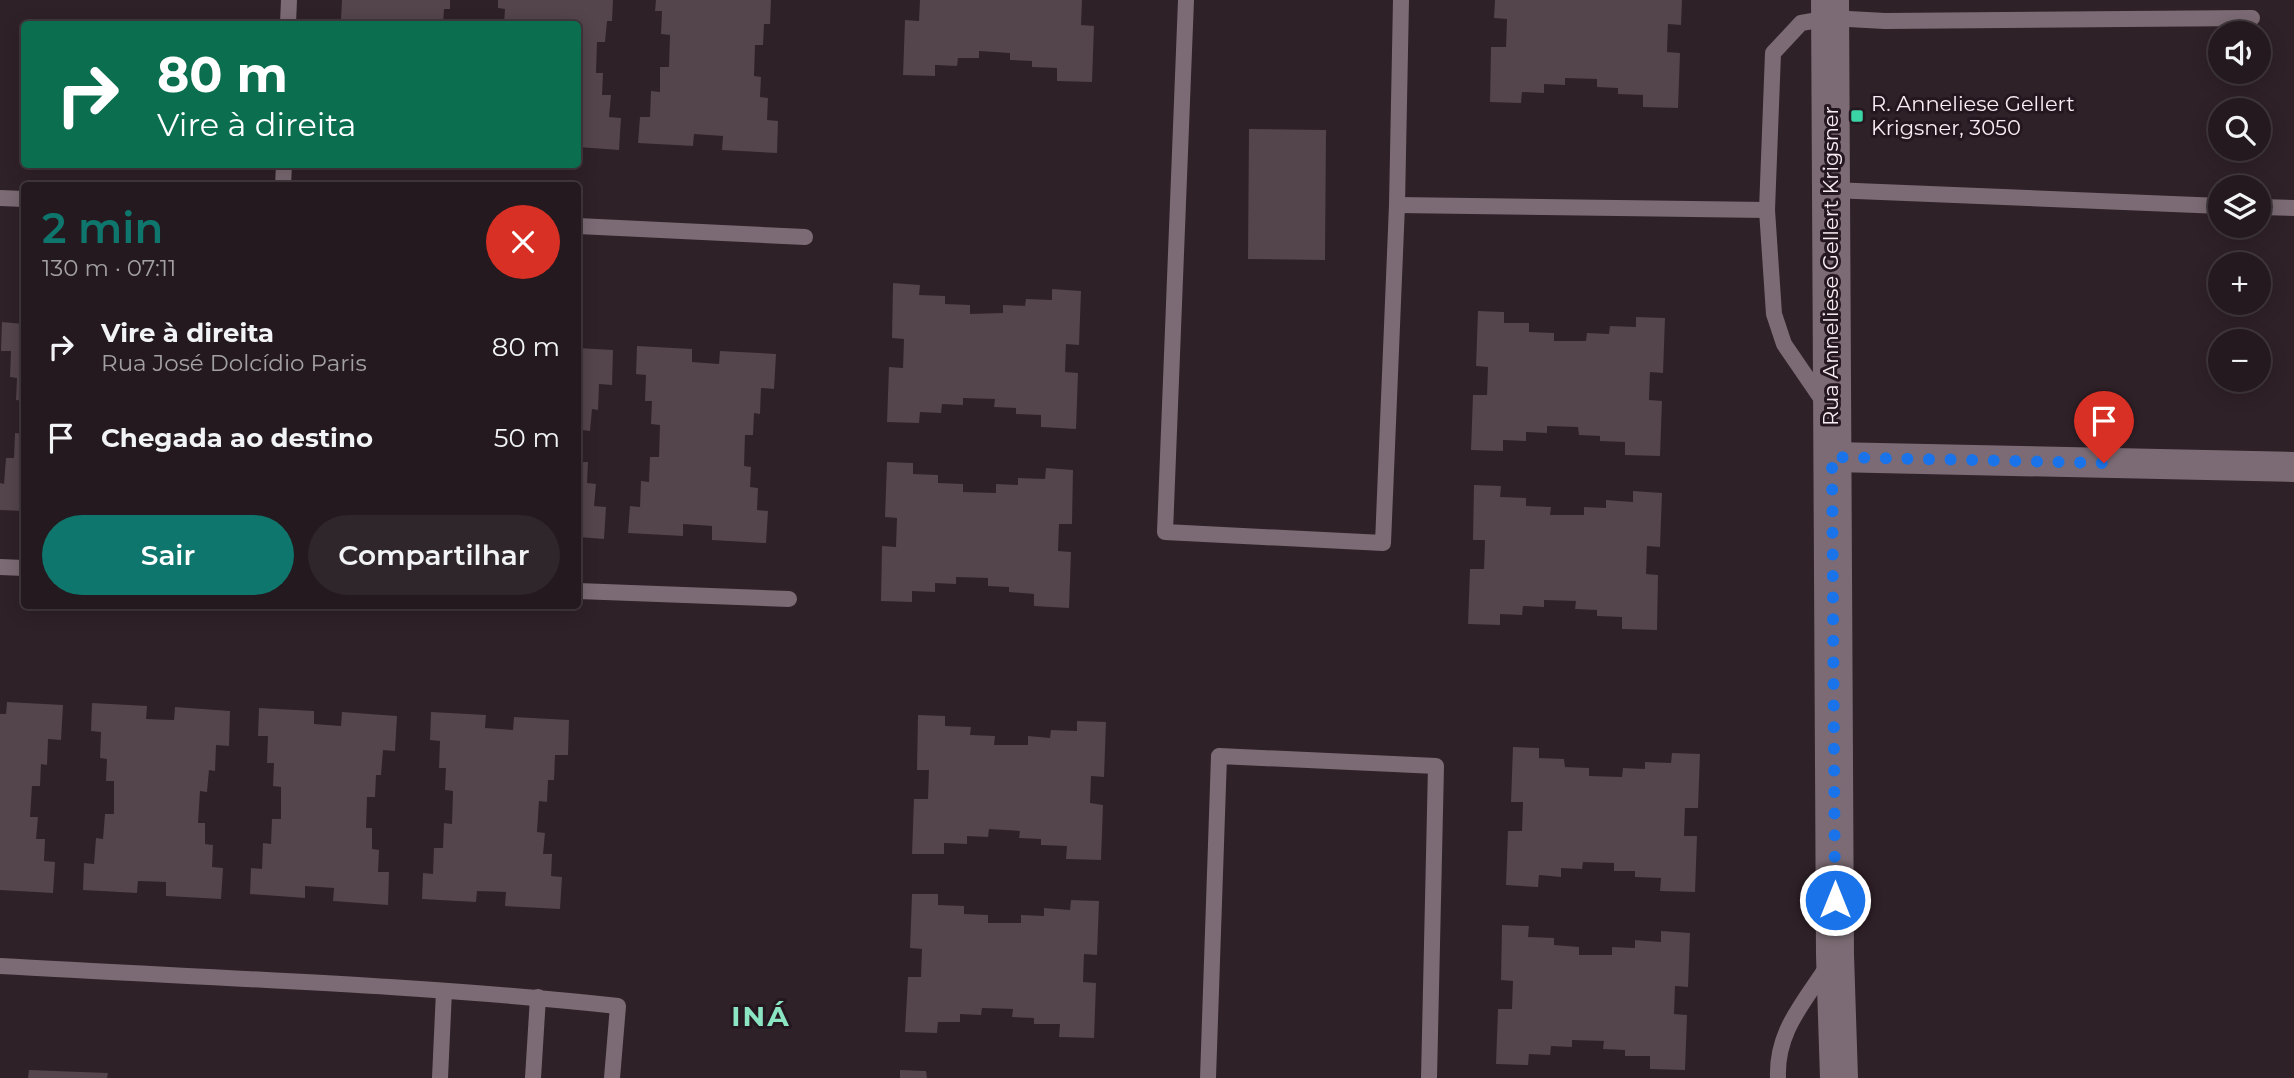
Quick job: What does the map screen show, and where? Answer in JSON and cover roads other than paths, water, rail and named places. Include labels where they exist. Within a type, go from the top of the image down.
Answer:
[{"type":"main road","name":"Rua Anneliese Gellert Krigsner","points":[[1830,9],[1835,955],[1839,1078]]},
{"type":"street","points":[[1832,457],[2294,467]]},
{"type":"lane","points":[[288,21],[289,0]]},
{"type":"lane","points":[[1186,0],[1165,532],[1383,542],[1397,205],[1401,0]]},
{"type":"lane","points":[[1832,416],[1784,344],[1774,314],[1767,210],[1773,53],[1801,23],[1830,9],[1885,21],[2252,18]]},
{"type":"lane","points":[[1831,190],[2208,205]]},
{"type":"lane","points":[[0,198],[21,199]]},
{"type":"lane","points":[[1397,205],[1767,210]]},
{"type":"lane","points":[[2271,207],[2294,208]]},
{"type":"lane","points":[[581,226],[806,237]]},
{"type":"lane","points":[[0,567],[21,568]]},
{"type":"lane","points":[[581,591],[789,599]]},
{"type":"lane","points":[[1208,1078],[1219,756],[1436,766],[1430,1078]]},
{"type":"lane","points":[[1778,1078],[1777,1059],[1784,1033],[1835,955]]},
{"type":"lane","points":[[0,966],[538,997],[618,1006],[612,1078]]},
{"type":"lane","points":[[440,1078],[444,991]]},
{"type":"lane","points":[[533,1078],[538,997]]},
{"type":"place","name":"R. Anneliese Gellert Krigsner, 3050","points":[[1857,116]]},
{"type":"district","name":"INÁ","points":[[761,1016]]}]
